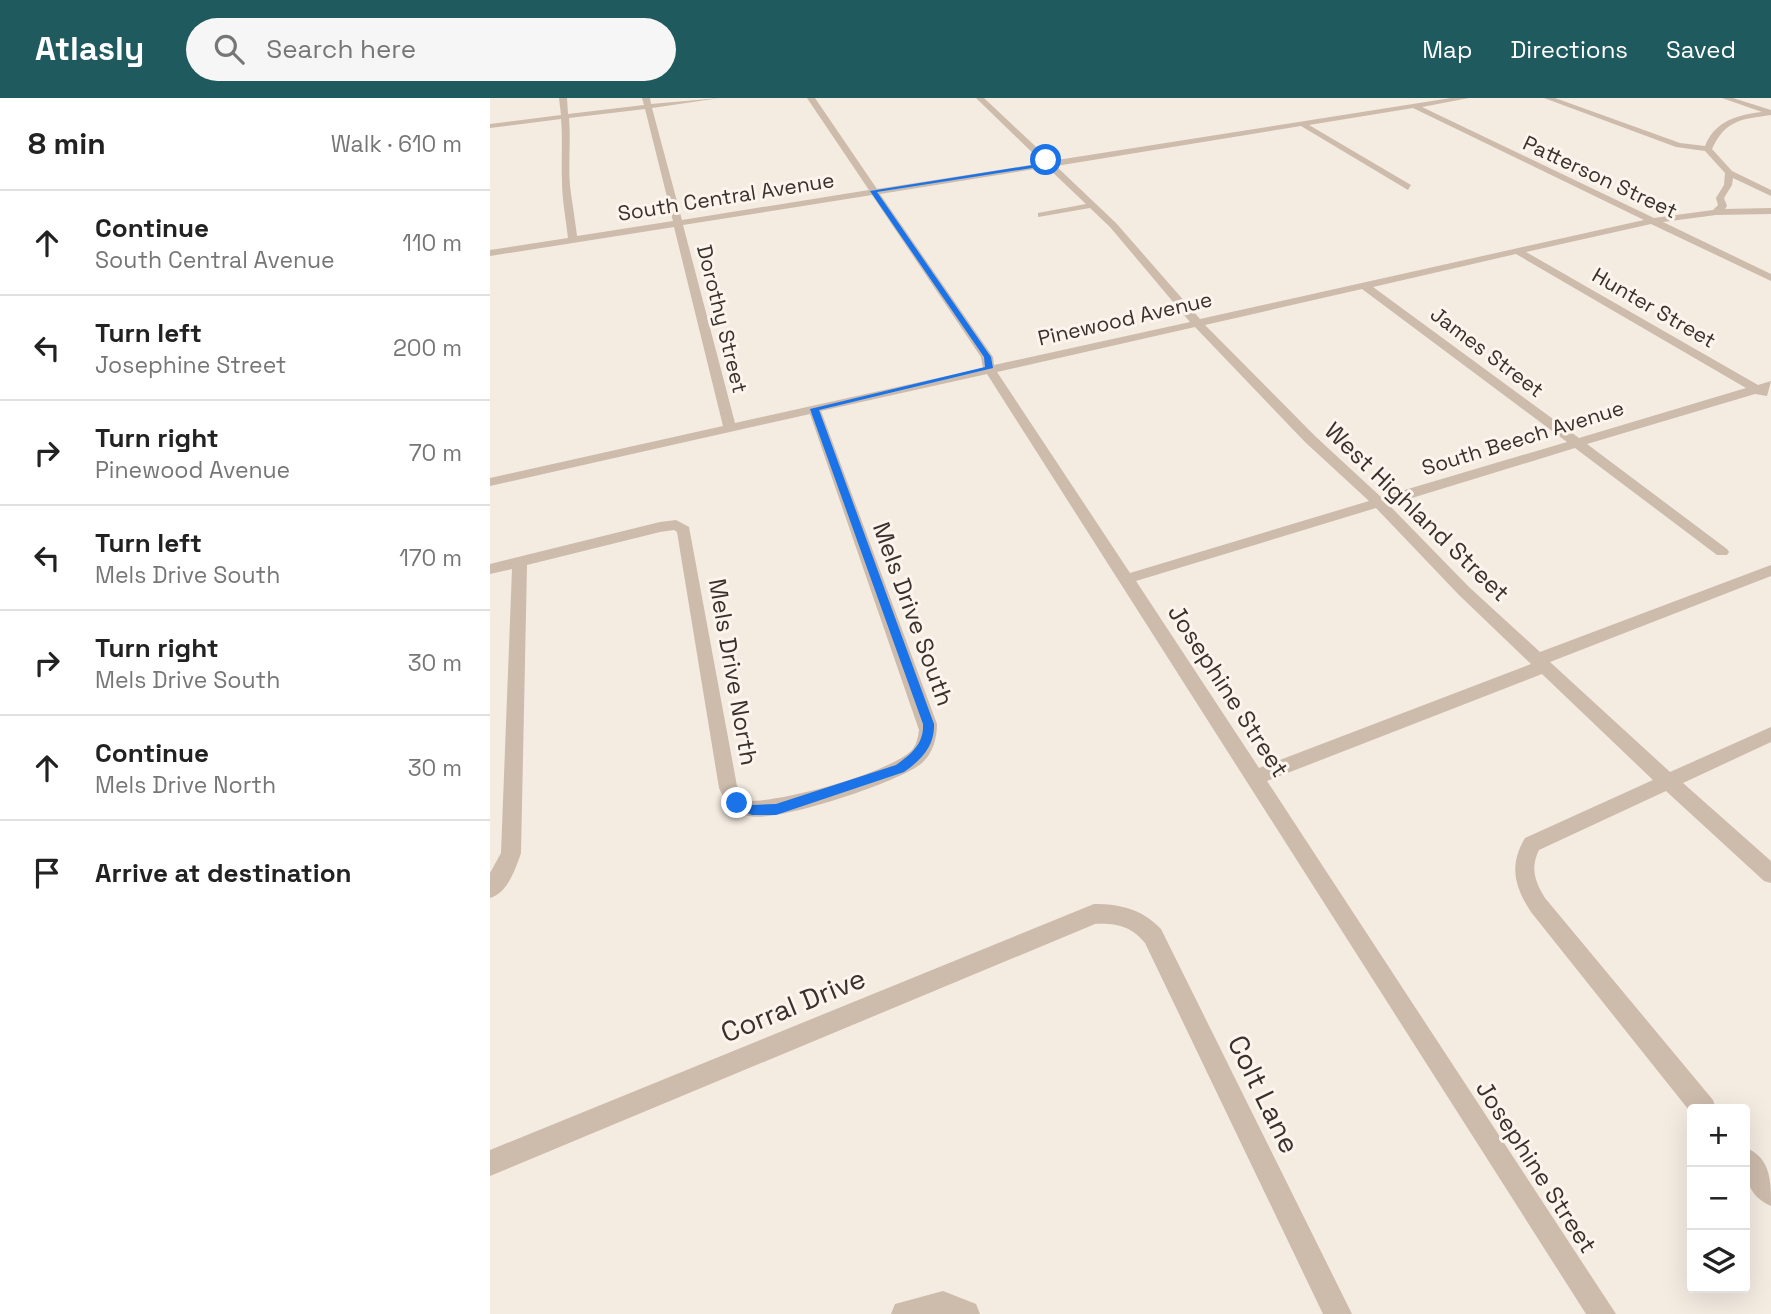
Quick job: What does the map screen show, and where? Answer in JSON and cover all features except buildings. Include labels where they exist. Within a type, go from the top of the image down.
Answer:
[{"type":"street","points":[[563,98],[568,149],[565,165],[573,239]]},
{"type":"street","points":[[490,126],[563,117],[647,102],[716,98]]},
{"type":"street","name":"Josephine Street","points":[[811,98],[987,357],[989,368],[1602,1314]]},
{"type":"street","name":"West Highland Street","points":[[979,98],[1132,244],[1196,322],[1464,591],[1667,781],[1771,874]]},
{"type":"street","name":"South Central Avenue","points":[[490,253],[1465,98]]},
{"type":"street","points":[[1548,98],[1679,145],[1708,149],[1729,173],[1771,194]]},
{"type":"street","points":[[1726,98],[1771,113]]},
{"type":"street","name":"Dorothy Street","points":[[647,102],[730,427]]},
{"type":"street","name":"Patterson Street","points":[[1413,106],[1771,278]]},
{"type":"street","points":[[1708,149],[1714,135],[1726,125],[1745,117],[1771,113]]},
{"type":"street","points":[[1302,124],[1408,187]]},
{"type":"street","points":[[1716,212],[1723,206],[1720,198],[1728,185],[1729,173]]},
{"type":"street","points":[[1041,215],[1093,205]]},
{"type":"street","name":"Pinewood Avenue","points":[[490,482],[1652,221],[1716,212],[1771,211]]},
{"type":"street","name":"Hunter Street","points":[[1517,251],[1764,387],[1771,398]]},
{"type":"street","name":"James Street","points":[[1363,285],[1412,318],[1722,552]]},
{"type":"street","name":"South Beech Avenue","points":[[1126,579],[1764,387]]},
{"type":"street","name":"Mels Drive South","points":[[814,409],[928,724],[929,737],[913,760],[900,769],[842,788]]},
{"type":"street","name":"Mels Drive North","points":[[520,562],[660,527],[676,525],[684,530],[728,788],[732,796],[737,803],[752,810],[776,809],[842,788]]},
{"type":"street","points":[[490,569],[520,562],[511,853],[505,870],[490,889]]},
{"type":"street","points":[[1255,778],[1771,570]]},
{"type":"street","points":[[1700,1104],[1538,905],[1528,890],[1522,872],[1523,856],[1532,844],[1771,734]]},
{"type":"street","name":"Corral Drive","points":[[490,1163],[1094,914],[1121,915]]},
{"type":"street","name":"Colt Lane","points":[[1121,915],[1143,924],[1153,936],[1338,1314]]},
{"type":"street","points":[[1750,1166],[1771,1193]]},
{"type":"street","points":[[905,1314],[943,1305],[962,1313]]},
{"type":"route","points":[[737,803],[752,810],[776,809],[900,769],[916,757],[929,737],[928,724],[814,409],[989,368],[987,357],[873,191],[1049,164],[1046,160]]}]
